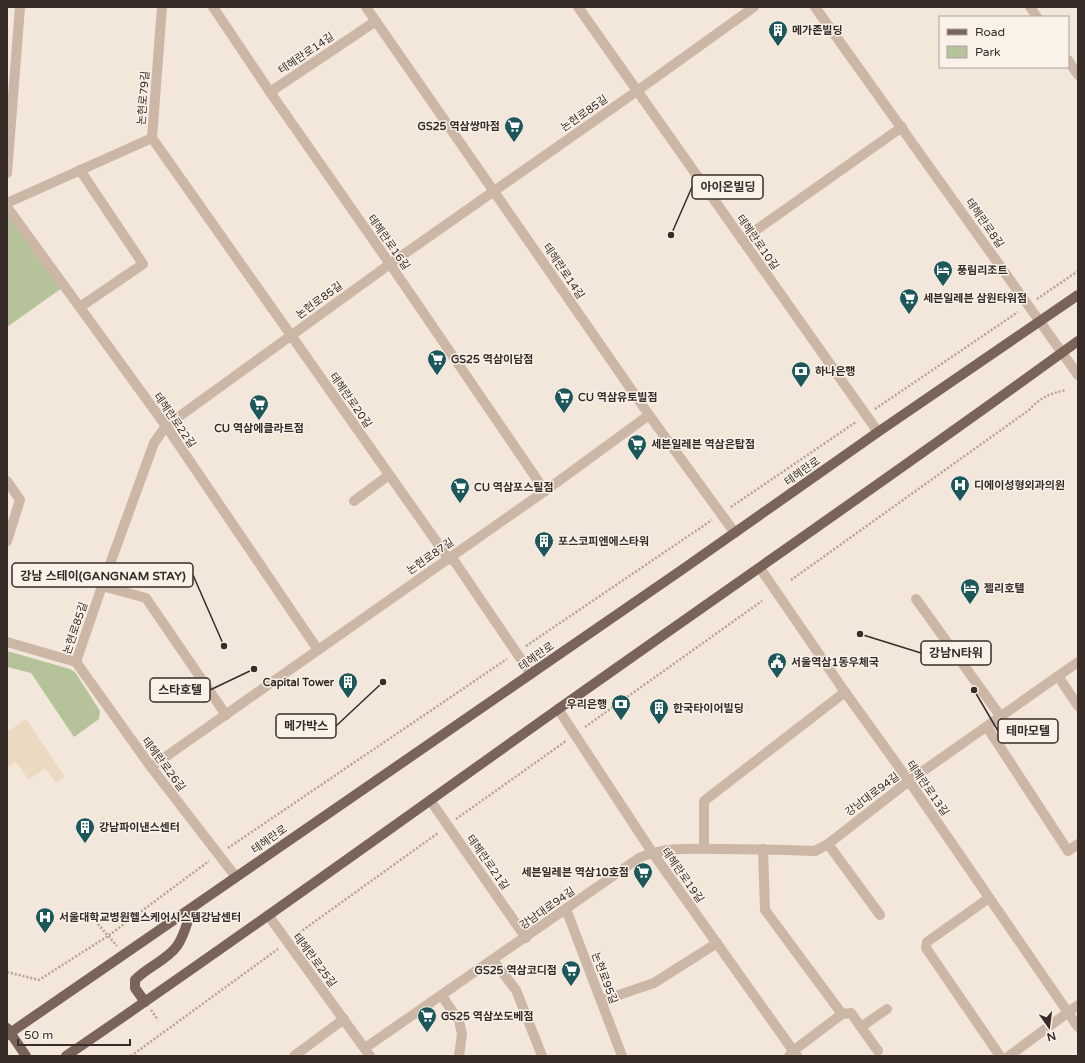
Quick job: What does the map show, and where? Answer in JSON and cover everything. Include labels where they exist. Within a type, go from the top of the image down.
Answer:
[{"type":"main road","name":"테헤란로","points":[[8,1031],[236,878],[735,533],[878,432],[1078,295]]},
{"type":"main road","points":[[66,1056],[145,1002],[1078,342]]},
{"type":"main road","points":[[145,1002],[135,988],[136,980],[176,947],[194,906]]},
{"type":"main road","points":[[8,1031],[26,1056]]},
{"type":"street","points":[[7,173],[9,116],[20,7]]},
{"type":"street","name":"논현로79길","points":[[7,203],[152,138],[162,7]]},
{"type":"street","name":"테헤란로16길","points":[[213,7],[545,491]]},
{"type":"street","name":"테헤란로14길","points":[[366,7],[649,415],[735,533]]},
{"type":"street","name":"테헤란로10길","points":[[578,7],[878,432]]},
{"type":"street","name":"논현로85길","points":[[7,642],[76,662],[154,443],[166,426],[390,264],[754,7]]},
{"type":"street","name":"테헤란로8길","points":[[815,7],[1078,375]]},
{"type":"street","points":[[1030,7],[1036,16]]},
{"type":"street","name":"테헤란로14길","points":[[270,92],[376,21]]},
{"type":"street","points":[[1069,61],[1078,74]]},
{"type":"street","points":[[742,240],[902,127]]},
{"type":"street","name":"테헤란로20길","points":[[152,138],[448,558],[455,562],[531,674]]},
{"type":"street","points":[[80,170],[143,264],[80,307]]},
{"type":"street","name":"테헤란로22길","points":[[7,207],[166,426],[318,650]]},
{"type":"street","name":"논현로87길","points":[[151,767],[545,491],[649,415]]},
{"type":"street","points":[[354,501],[389,475]]},
{"type":"street","points":[[7,481],[20,500],[7,541]]},
{"type":"street","name":"테헤란로13길","points":[[760,568],[1078,1027]]},
{"type":"street","points":[[102,586],[146,598],[226,715]]},
{"type":"street","points":[[916,599],[1001,717]]},
{"type":"street","name":"테헤란로26길","points":[[76,662],[151,767],[236,878]]},
{"type":"street","name":"강남대로94길","points":[[368,1052],[442,996],[493,960],[640,858],[652,852],[672,849],[763,849],[815,851],[828,844],[909,781],[1078,662]]},
{"type":"street","points":[[1058,676],[1078,706]]},
{"type":"street","points":[[704,849],[704,800],[845,692]]},
{"type":"street","name":"테헤란로19길","points":[[558,709],[652,852],[717,943],[793,1054],[842,1014]]},
{"type":"street","points":[[987,727],[1068,851],[1078,844]]},
{"type":"street","name":"테헤란로21길","points":[[430,800],[526,938]]},
{"type":"street","points":[[828,844],[880,915]]},
{"type":"street","points":[[763,849],[765,910],[842,1014],[851,1013],[878,1051]]},
{"type":"street","points":[[989,898],[927,942],[926,948],[1000,1056]]},
{"type":"street","name":"논현로95길","points":[[566,909],[622,1056]]},
{"type":"street","name":"테헤란로25길","points":[[268,915],[368,1052]]},
{"type":"street","points":[[601,1001],[654,984],[717,943]]},
{"type":"street","points":[[493,960],[516,990],[542,1056]]},
{"type":"street","points":[[442,996],[460,1021],[462,1034],[459,1056]]},
{"type":"street","points":[[1009,1056],[1078,1005]]},
{"type":"street","points":[[861,1027],[887,1008]]},
{"type":"street","points":[[294,1056],[344,1019]]},
{"type":"path","points":[[7,972],[39,980],[108,936],[218,854],[1078,271]]},
{"type":"path","points":[[791,580],[1029,410],[1038,400],[1053,392],[1066,390]]},
{"type":"path","points":[[90,915],[124,954]]},
{"type":"green space","points":[[7,208],[62,288],[7,327]]},
{"type":"green space","points":[[7,651],[70,669],[75,672],[100,711],[99,719],[74,737],[31,673],[7,667]]},
{"type":"shaded area","points":[[26,719],[65,777],[56,783],[45,768],[29,780],[16,762],[7,768],[7,732]]},
{"type":"place","name":"메가존빌딩","points":[[778,47]]},
{"type":"place","name":"GS25 역삼쌍마점","points":[[514,143]]},
{"type":"place","name":"아이온빌딩","points":[[671,235]]},
{"type":"place","name":"풍림리조트","points":[[943,287]]},
{"type":"place","name":"세븐일레븐 삼원타워점","points":[[909,315]]},
{"type":"place","name":"GS25 역삼이담점","points":[[437,376]]},
{"type":"place","name":"하나은행","points":[[801,388]]},
{"type":"place","name":"CU 역삼유토빌점","points":[[564,414]]},
{"type":"place","name":"CU 역삼에클라트점","points":[[259,421]]},
{"type":"place","name":"세븐일레븐 역삼은탑점","points":[[637,461]]},
{"type":"place","name":"디에이성형외과의원","points":[[960,502]]},
{"type":"place","name":"CU 역삼포스틸점","points":[[460,504]]},
{"type":"place","name":"포스코피엔에스타워","points":[[544,558]]},
{"type":"place","name":"젤리호텔","points":[[970,605]]},
{"type":"place","name":"강남N타워","points":[[860,634]]},
{"type":"place","name":"강남 스테이(GANGNAM STAY)","points":[[224,646]]},
{"type":"place","name":"스타호텔","points":[[254,669]]},
{"type":"place","name":"서울역삼1동우체국","points":[[777,679]]},
{"type":"place","name":"메가박스","points":[[383,682]]},
{"type":"place","name":"테마모텔","points":[[974,690]]},
{"type":"place","name":"Capital Tower","points":[[348,699]]},
{"type":"place","name":"우리은행","points":[[621,721]]},
{"type":"place","name":"한국타이어빌딩","points":[[659,725]]},
{"type":"place","name":"강남파이낸스센터","points":[[85,844]]},
{"type":"place","name":"세븐일레븐 역삼10호점","points":[[643,889]]},
{"type":"place","name":"서울대학교병원헬스케어시스템강남센터","points":[[45,934]]},
{"type":"place","name":"GS25 역삼코디점","points":[[571,987]]},
{"type":"place","name":"GS25 역삼쏘도베점","points":[[427,1033]]}]
